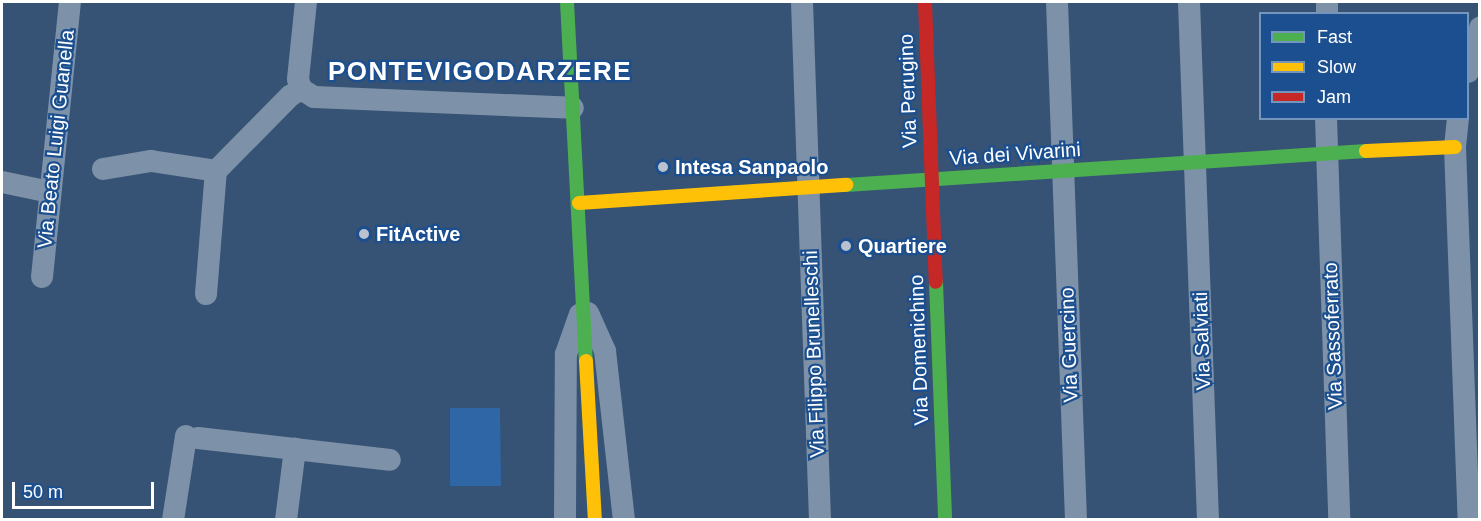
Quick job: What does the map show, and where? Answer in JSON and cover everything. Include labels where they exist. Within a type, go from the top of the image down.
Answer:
[{"type":"street","name":"Via Beato Luigi Guanella","points":[[42,277],[70,2]]},
{"type":"street","points":[[306,2],[298,79],[301,89],[314,97],[573,108]]},
{"type":"street","points":[[567,2],[595,519]]},
{"type":"street","name":"Via Filippo Brunelleschi","points":[[802,2],[820,519]]},
{"type":"street","name":"Via Perugino","points":[[925,2],[931,179]]},
{"type":"street","name":"Via Guercino","points":[[1057,2],[1076,519]]},
{"type":"street","name":"Via Salviati","points":[[1189,2],[1208,519]]},
{"type":"street","points":[[1469,66],[1478,38]]},
{"type":"street","points":[[206,294],[216,171],[290,96],[301,89]]},
{"type":"street","name":"Via Sassoferrato","points":[[1326,120],[1339,519]]},
{"type":"street","points":[[1458,120],[1455,147],[1471,299],[1472,431],[1469,519]]},
{"type":"street","name":"Via dei Vivarini","points":[[579,203],[1326,153],[1455,147]]},
{"type":"street","points":[[103,169],[151,161],[216,171]]},
{"type":"street","name":"Via Domenichino","points":[[931,179],[945,519]]},
{"type":"street","points":[[2,182],[50,192]]},
{"type":"street","points":[[565,519],[566,354],[571,334],[584,304]]},
{"type":"street","points":[[584,304],[605,351],[624,519]]},
{"type":"street","points":[[173,519],[192,437],[390,460]]},
{"type":"street","points":[[286,519],[295,450]]},
{"type":"shaded area","points":[[450,408],[500,408],[501,486],[450,486]]},
{"type":"traffic: fast","points":[[567,2],[586,361]]},
{"type":"traffic: fast","points":[[846,185],[1366,151]]},
{"type":"traffic: fast","points":[[936,282],[945,520]]},
{"type":"traffic: slow","points":[[1366,151],[1455,147]]},
{"type":"traffic: slow","points":[[579,203],[846,185]]},
{"type":"traffic: slow","points":[[586,361],[595,520]]},
{"type":"traffic: jam","points":[[925,2],[936,282]]},
{"type":"place","name":"Intesa Sanpaolo","points":[[663,167]]},
{"type":"place","name":"FitActive","points":[[364,234]]},
{"type":"place","name":"Quartiere","points":[[846,246]]},
{"type":"district","name":"PONTEVIGODARZERE","points":[[480,72]]}]
